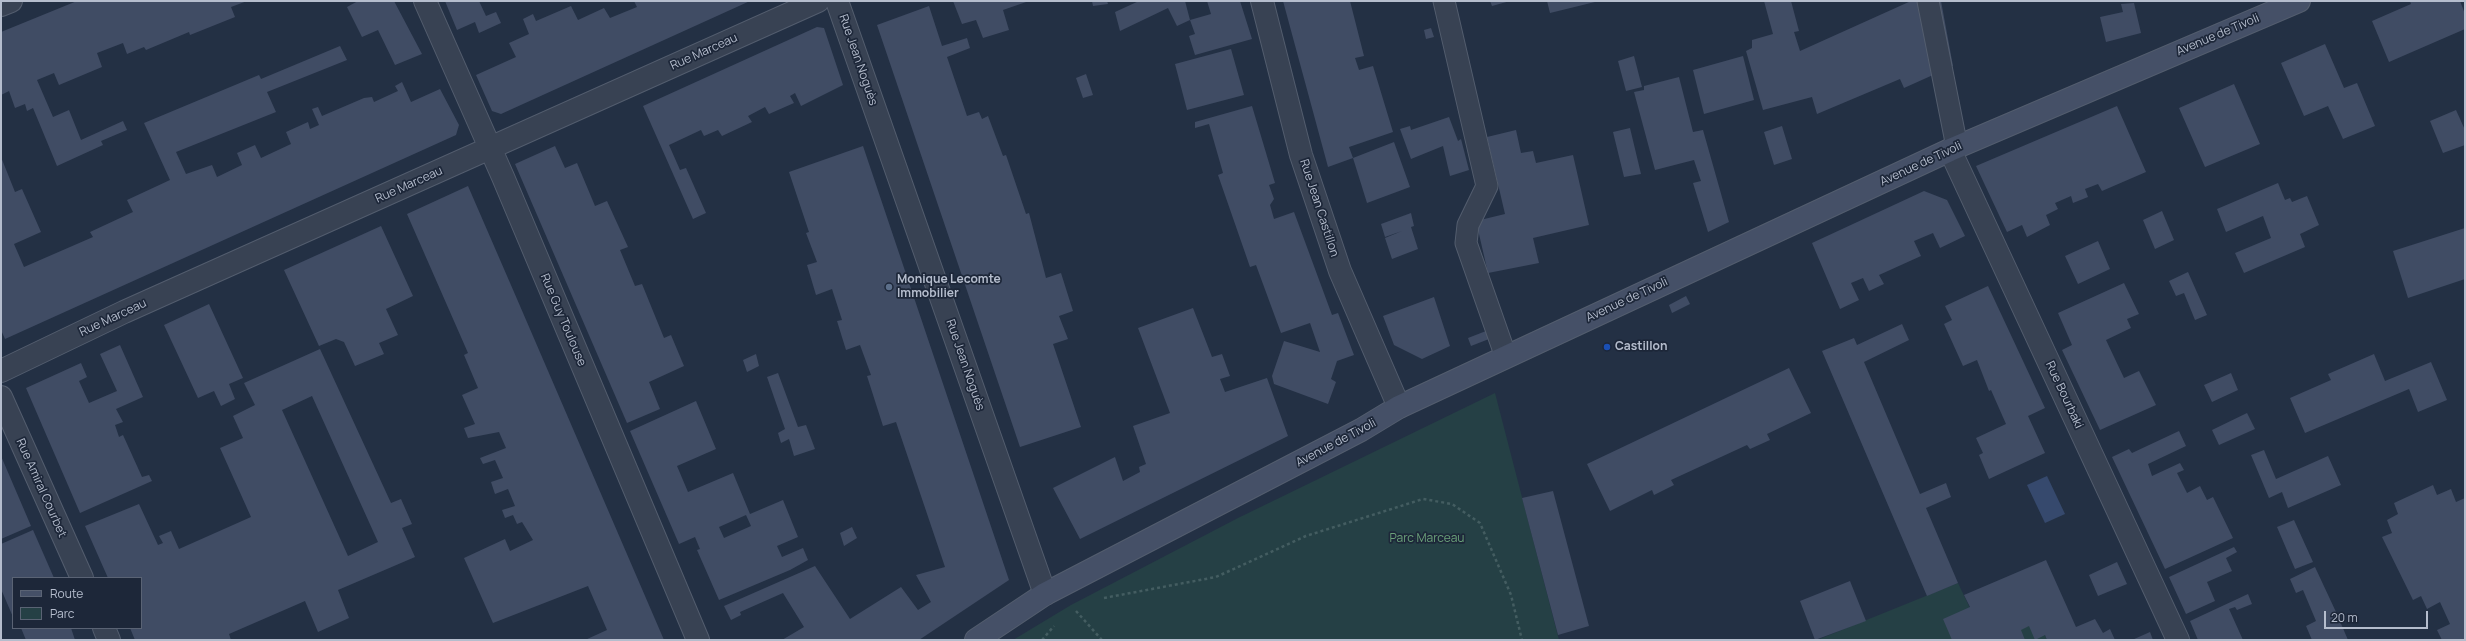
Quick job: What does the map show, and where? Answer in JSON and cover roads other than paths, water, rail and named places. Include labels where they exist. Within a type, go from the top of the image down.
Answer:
[{"type":"street","points":[[1,5],[11,1]]},
{"type":"street","name":"Rue Guy Toulouse","points":[[425,1],[490,148],[698,640]]},
{"type":"street","name":"Rue Marceau","points":[[1,371],[124,312],[818,1]]},
{"type":"street","name":"Rue Jean Noguès","points":[[837,1],[1045,594]]},
{"type":"street","name":"Rue Jean Castillon","points":[[1262,1],[1301,155],[1333,249],[1399,408]]},
{"type":"street","name":"Avenue de Tivoli","points":[[976,640],[1045,594],[1361,430],[1399,408],[1954,148],[2299,1]]},
{"type":"street","name":"Rue Bourbaki","points":[[1954,148],[2178,640]]},
{"type":"street","name":"Rue Amiral Courbet","points":[[1,397],[82,577]]},
{"type":"street","points":[[104,629],[109,640]]},
{"type":"lane","points":[[1444,1],[1487,186],[1468,225],[1466,243],[1506,357]]},
{"type":"lane","points":[[1928,1],[1954,148]]},
{"type":"water","points":[[2047,476],[2065,514],[2045,523],[2027,485]]},
{"type":"place","name":"Monique Lecomte Immobilier","points":[[889,287]]},
{"type":"place","name":"Castillon","points":[[1607,347]]},
{"type":"park label","name":"Parc Marceau","points":[[1427,539]]}]
